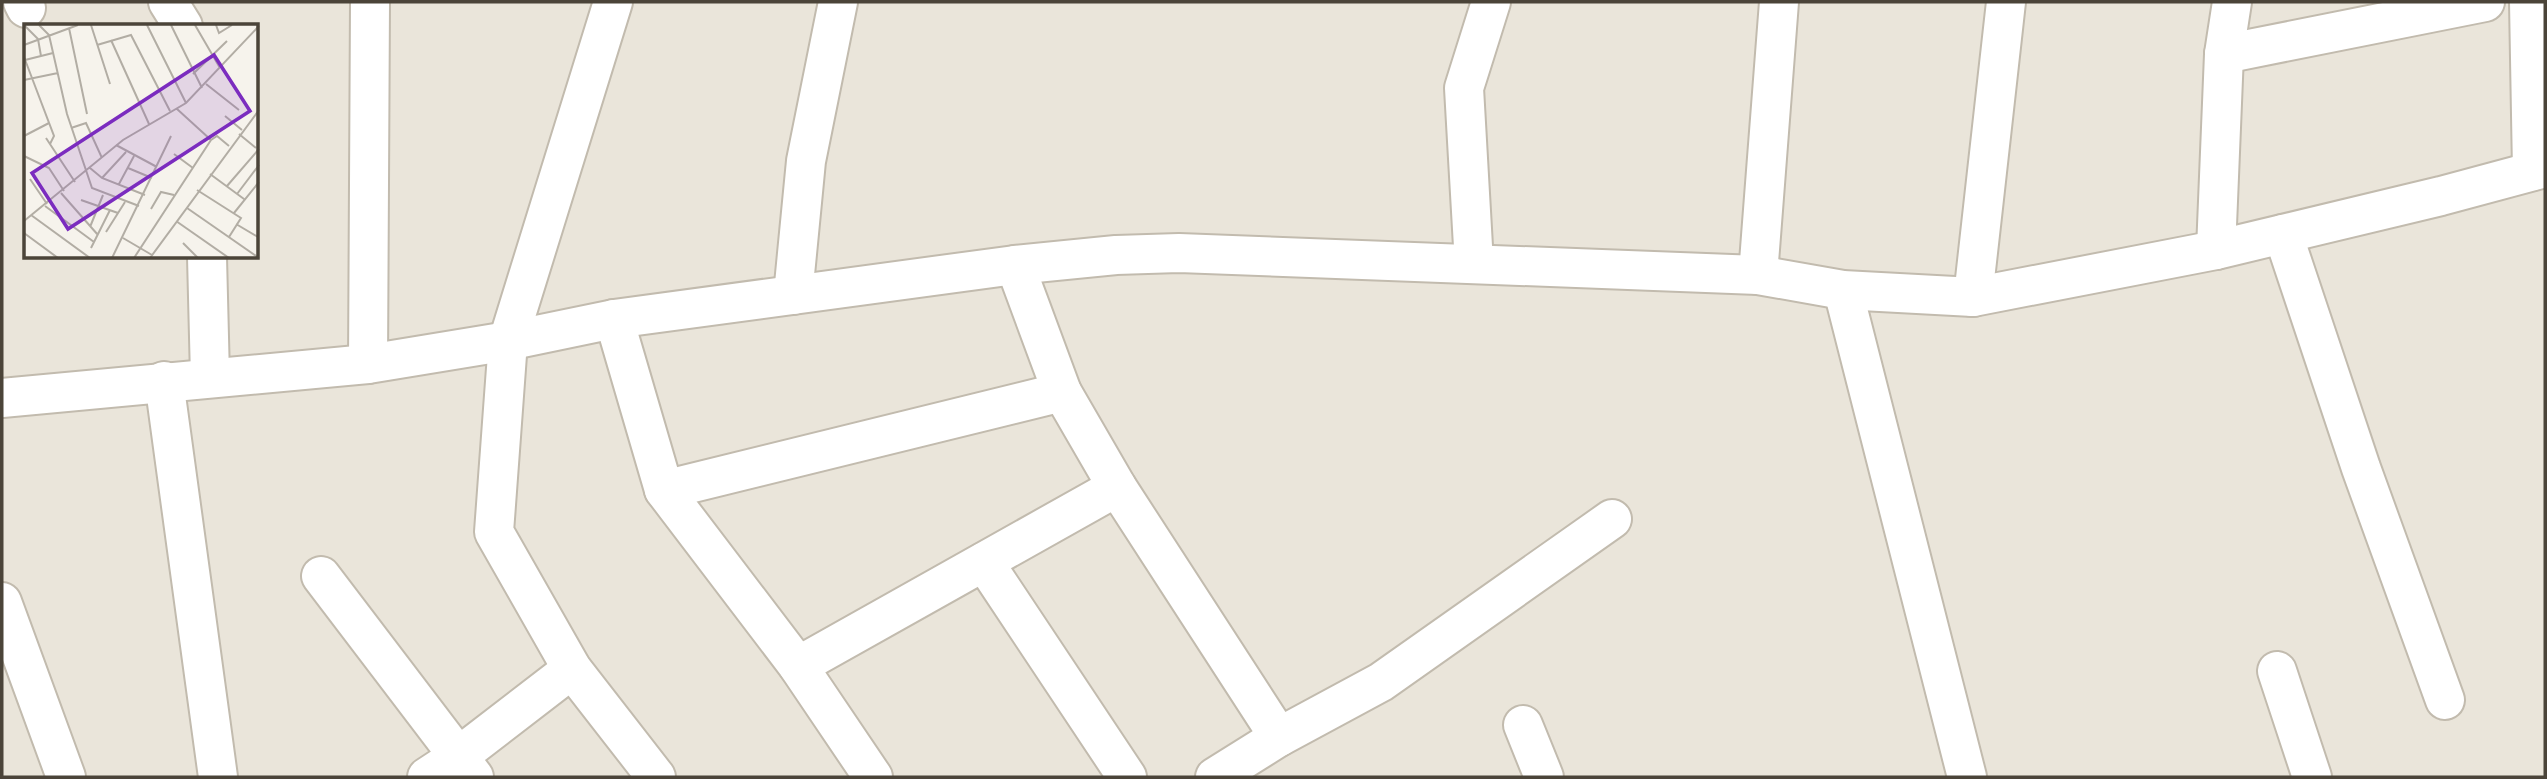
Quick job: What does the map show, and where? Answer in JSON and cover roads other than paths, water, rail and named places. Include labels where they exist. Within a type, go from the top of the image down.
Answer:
[{"type":"street","points":[[168,2],[182,24]]},
{"type":"street","points":[[368,364],[370,2]]},
{"type":"street","points":[[613,2],[508,341],[494,532],[572,669],[656,777]]},
{"type":"street","points":[[793,295],[806,161],[838,2]]},
{"type":"street","points":[[1474,264],[1464,88],[1491,2]]},
{"type":"street","points":[[1758,275],[1779,2]]},
{"type":"street","points":[[1973,297],[2006,2]]},
{"type":"street","points":[[2216,250],[2224,54],[2232,2]]},
{"type":"street","points":[[2224,54],[2485,2]]},
{"type":"street","points":[[2,398],[368,364],[508,341],[614,319],[1015,265],[1116,255],[1179,253],[1758,275],[1843,290],[1973,297],[2216,250],[2539,170],[2529,2]]},
{"type":"street","points":[[2283,234],[2361,468],[2445,700]]},
{"type":"street","points":[[207,259],[210,377]]},
{"type":"street","points":[[1015,265],[1062,392],[1117,487],[1279,737]]},
{"type":"street","points":[[1843,290],[1967,777]]},
{"type":"street","points":[[614,319],[664,490],[797,666],[873,777]]},
{"type":"street","points":[[164,381],[218,777]]},
{"type":"street","points":[[664,490],[1062,392]]},
{"type":"street","points":[[797,666],[1117,487]]},
{"type":"street","points":[[1215,777],[1279,737],[1381,682],[1612,519]]},
{"type":"street","points":[[984,562],[1127,777]]},
{"type":"street","points":[[321,576],[467,767]]},
{"type":"street","points":[[2,602],[66,777]]},
{"type":"street","points":[[427,777],[467,767],[572,669]]},
{"type":"street","points":[[2277,670],[2312,777]]},
{"type":"street","points":[[1523,725],[1544,777]]}]
